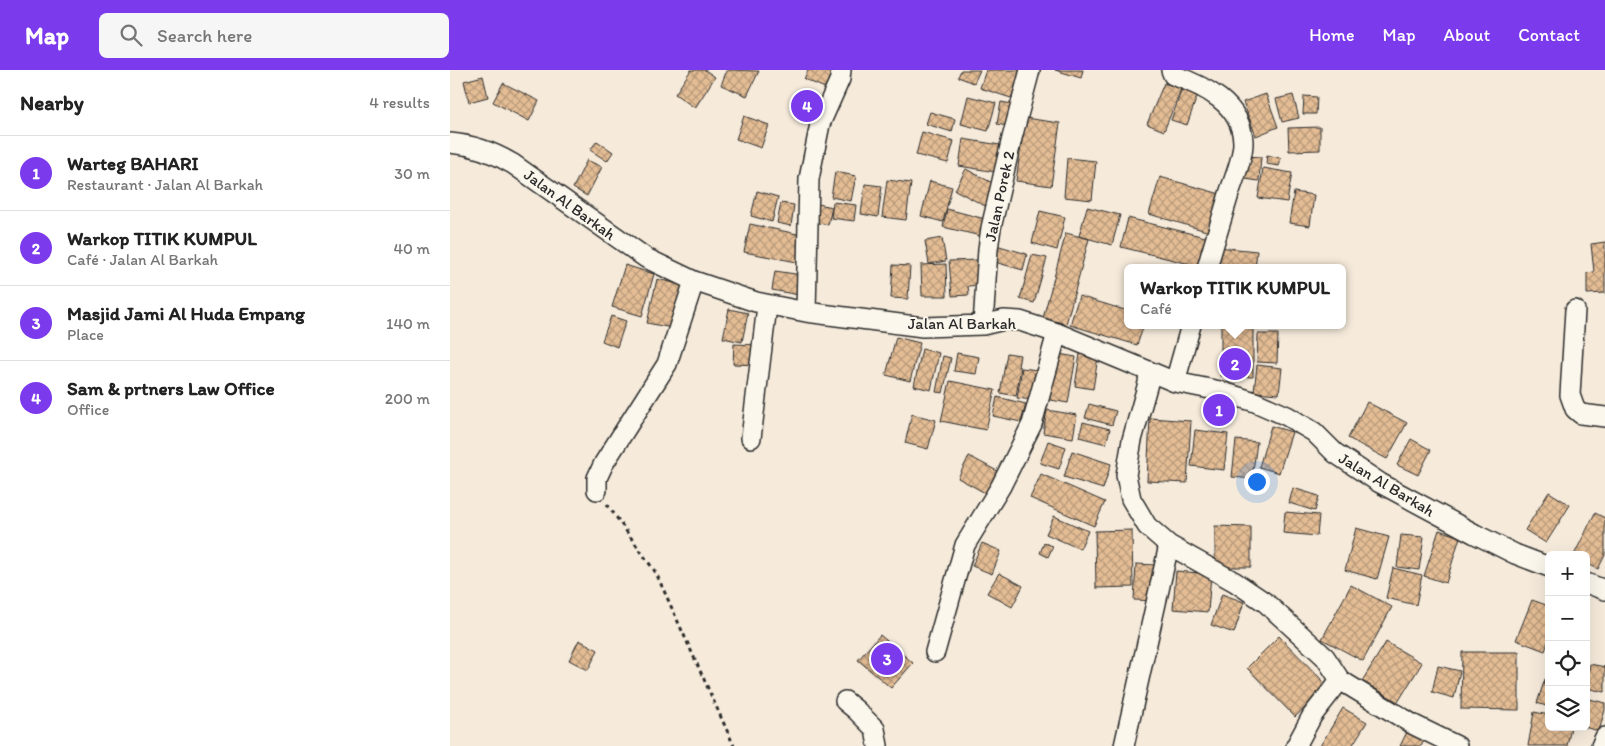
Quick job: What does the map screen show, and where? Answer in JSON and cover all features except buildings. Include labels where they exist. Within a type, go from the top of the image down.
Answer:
[{"type":"street","points":[[806,312],[809,179],[820,124],[840,79],[841,70]]},
{"type":"street","name":"Jalan Porek 2","points":[[982,325],[991,228],[1030,70]]},
{"type":"street","points":[[1170,70],[1173,75],[1199,86],[1221,99],[1232,110],[1240,125],[1243,143],[1238,165],[1208,264]]},
{"type":"street","name":"Jalan Al Barkah","points":[[450,143],[464,144],[493,152],[513,164],[646,258],[694,281],[767,306],[922,326],[982,325],[1004,320],[1020,321],[1057,333],[1175,382],[1220,391],[1255,402],[1287,416],[1314,432],[1335,453],[1380,483],[1515,554],[1545,565]]},
{"type":"street","points":[[597,490],[596,478],[604,463],[667,364],[694,281]]},
{"type":"street","points":[[751,438],[767,306]]},
{"type":"street","points":[[1575,310],[1570,396],[1575,409],[1581,414],[1605,417]]},
{"type":"street","points":[[1175,382],[1190,329]]},
{"type":"street","points":[[935,652],[965,545],[1001,486],[1032,424],[1057,333]]},
{"type":"street","points":[[1150,372],[1132,440],[1126,475],[1131,499],[1147,526],[1169,546],[1235,582],[1266,603],[1325,657],[1340,680],[1407,721],[1456,746]]},
{"type":"street","points":[[1124,746],[1169,546]]},
{"type":"street","points":[[1590,584],[1605,590]]},
{"type":"street","points":[[1296,746],[1312,716],[1340,680]]},
{"type":"street","points":[[845,701],[874,730],[878,746]]},
{"type":"street","points":[[1601,746],[1605,737]]},
{"type":"path","points":[[597,490],[656,573],[734,746]]},
{"type":"place","name":"Sam & prtners Law Office","points":[[807,106]]},
{"type":"place","name":"Warkop TITIK KUMPUL","points":[[1235,364]]},
{"type":"place","name":"Warteg BAHARI","points":[[1219,410]]},
{"type":"place","name":"Masjid Jami Al Huda Empang","points":[[887,659]]}]
